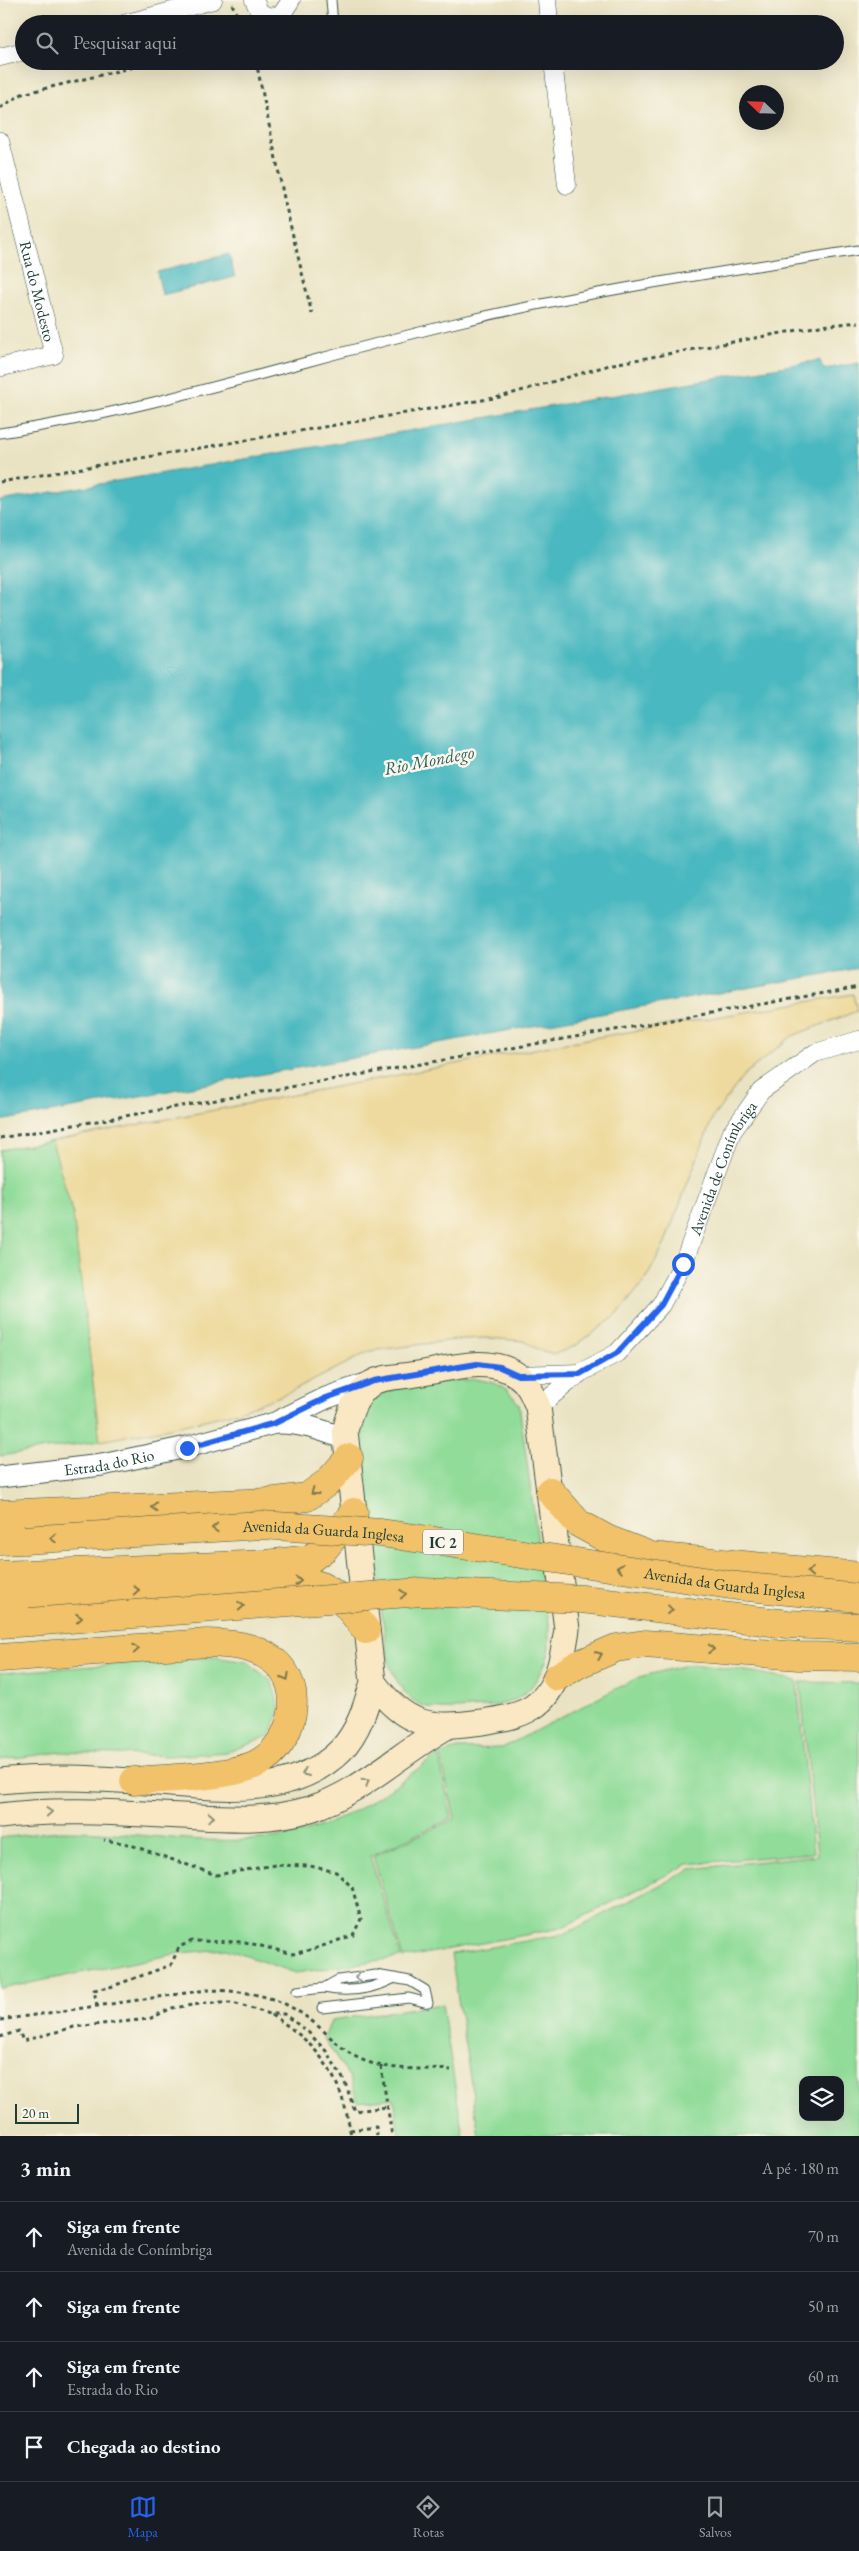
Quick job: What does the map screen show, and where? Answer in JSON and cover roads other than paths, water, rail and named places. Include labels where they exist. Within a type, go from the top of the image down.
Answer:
[{"type":"main road","points":[[0,1782],[44,1777],[224,1788],[265,1785],[291,1779],[321,1766],[341,1750],[353,1734],[364,1712],[373,1682],[345,1432],[351,1409],[360,1394],[374,1381],[477,1364],[500,1367],[518,1375],[529,1387],[538,1406],[567,1629],[564,1653],[557,1677],[547,1693],[534,1707],[508,1718],[446,1727],[420,1722],[400,1711],[385,1699],[373,1682]]},
{"type":"main road","points":[[0,1514],[268,1502],[307,1497],[328,1482],[347,1449]]},
{"type":"main road","points":[[550,1491],[578,1523],[607,1539],[651,1556],[858,1581]]},
{"type":"main road","points":[[0,1574],[266,1564],[310,1559],[325,1548],[354,1512]]},
{"type":"main road","name":"Avenida da Guarda Inglesa","points":[[12,1540],[261,1526],[381,1533],[737,1586],[858,1581]]},
{"type":"main road","points":[[0,1596],[301,1580],[318,1583],[334,1591],[366,1630]]},
{"type":"main road","name":"Avenida da Guarda Inglesa","points":[[0,1624],[421,1592],[582,1599],[787,1624],[859,1628]]},
{"type":"main road","points":[[0,1658],[207,1643],[241,1645],[273,1660],[285,1674],[293,1693],[292,1715],[286,1732],[273,1752],[258,1763],[234,1771],[134,1781]]},
{"type":"main road","points":[[557,1677],[579,1664],[616,1648],[645,1644],[799,1656],[859,1657]]},
{"type":"main road","points":[[0,1816],[64,1811],[249,1819],[283,1816],[310,1809],[349,1792],[423,1740],[446,1727]]},
{"type":"street","points":[[157,15],[212,0]]},
{"type":"street","points":[[254,0],[260,13],[266,15]]},
{"type":"street","points":[[278,15],[287,10],[291,0]]},
{"type":"street","points":[[546,0],[548,15]]},
{"type":"street","points":[[0,57],[15,53]]},
{"type":"street","points":[[554,70],[567,185]]},
{"type":"street","name":"Rua do Modesto","points":[[0,141],[54,356],[2,367]]},
{"type":"street","name":"Avenida de Conímbriga","points":[[538,1406],[580,1374],[617,1353],[661,1305],[683,1264],[732,1132],[761,1091],[815,1053],[859,1040]]},
{"type":"street","name":"Avenida de Conímbriga","points":[[518,1375],[580,1374]]},
{"type":"street","name":"Estrada do Rio","points":[[0,1477],[102,1465],[187,1448],[275,1423],[326,1398],[374,1381]]},
{"type":"street","name":"Estrada do Rio","points":[[275,1423],[299,1423],[347,1449]]},
{"type":"lane","points":[[331,0],[332,15]]},
{"type":"lane","points":[[0,433],[90,416],[526,307],[859,250]]},
{"type":"lane","points":[[297,1991],[324,1988],[338,1980],[376,1975],[410,1981],[425,1990],[428,2003],[409,1998],[322,2008]]},
{"type":"water","points":[[229,254],[235,277],[162,295],[157,272]]},
{"type":"water","name":"Rio Mondego","points":[[820,360],[823,369],[859,363],[859,968],[0,1121],[0,501]]}]
